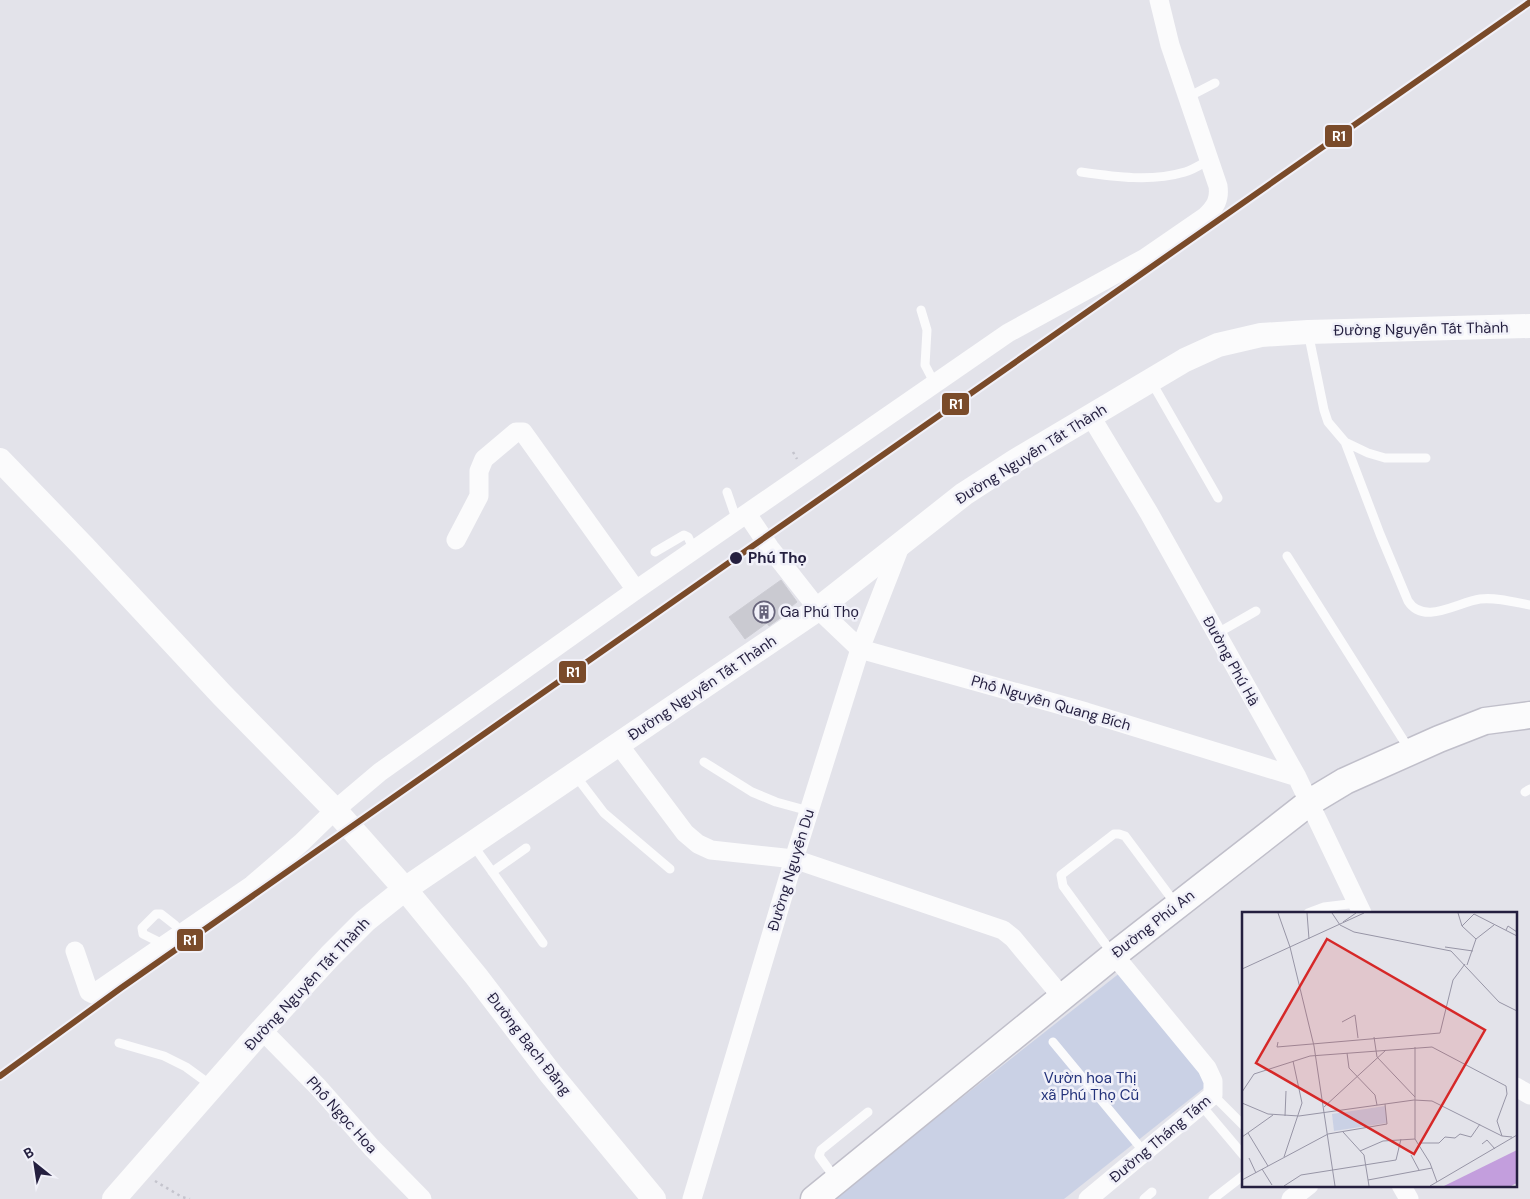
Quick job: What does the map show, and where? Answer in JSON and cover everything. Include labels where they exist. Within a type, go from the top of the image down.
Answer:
[{"type":"main road","name":"Đường Phú An","points":[[814,1199],[1114,955],[1310,802],[1345,781],[1439,738],[1485,721],[1530,715]]},
{"type":"street","points":[[75,951],[89,992],[93,994],[252,885],[301,843],[335,810],[383,770],[636,590],[1013,330],[1137,262],[1206,216],[1218,201],[1219,193],[1170,45],[1158,0]]},
{"type":"street","name":"Đường Nguyễn Tất Thành","points":[[114,1199],[262,1030],[365,921],[405,889],[818,609],[964,494],[1090,415],[1185,360],[1218,345],[1261,335],[1530,326]]},
{"type":"street","name":"Đường Phú Hà","points":[[1090,415],[1149,513],[1297,777],[1359,908]]},
{"type":"street","points":[[456,540],[480,496],[479,471],[484,459],[516,432],[523,432],[636,590]]},
{"type":"street","name":"Đường Bạch Đằng","points":[[0,460],[222,695],[335,810],[405,889],[476,976],[550,1073],[654,1199]]},
{"type":"street","name":"Phố Nguyễn Quang Bích","points":[[742,517],[770,548],[818,609],[860,649],[1076,709],[1297,777]]},
{"type":"street","name":"Đường Nguyễn Du","points":[[692,1199],[794,859],[860,649],[901,544]]},
{"type":"street","points":[[619,745],[685,833],[698,844],[711,850],[794,859],[1003,930],[1013,938],[1062,997]]},
{"type":"street","name":"Đường Tháng Tám","points":[[1088,1199],[1207,1100],[1213,1081],[1206,1068],[1114,955]]},
{"type":"street","name":"Phố Ngọc Hoa","points":[[262,1030],[319,1088],[372,1148],[422,1199]]},
{"type":"street","points":[[1292,1199],[1308,1186]]},
{"type":"street","points":[[1402,1186],[1409,1199]]},
{"type":"lane","points":[[1188,97],[1216,83]]},
{"type":"lane","points":[[1081,172],[1123,178],[1150,178],[1186,172],[1209,160]]},
{"type":"lane","points":[[921,310],[927,330],[925,365],[935,384]]},
{"type":"lane","points":[[1308,332],[1328,422],[1345,442],[1380,534],[1413,609],[1422,613],[1446,609],[1478,599],[1495,599],[1530,605]]},
{"type":"lane","points":[[1150,380],[1218,498]]},
{"type":"lane","points":[[1345,442],[1368,453],[1385,458],[1426,458]]},
{"type":"lane","points":[[727,492],[742,517]]},
{"type":"lane","points":[[655,552],[684,535],[688,537],[694,550]]},
{"type":"lane","points":[[1286,556],[1410,752]]},
{"type":"lane","points":[[1216,634],[1256,611]]},
{"type":"lane","points":[[704,762],[752,792],[776,802],[809,811]]},
{"type":"lane","points":[[575,775],[604,813],[670,869]]},
{"type":"lane","points":[[1114,955],[1063,886],[1061,875],[1114,834],[1119,834],[1125,836],[1177,906]]},
{"type":"lane","points":[[472,844],[543,943]]},
{"type":"lane","points":[[492,872],[526,848]]},
{"type":"lane","points":[[1311,912],[1324,907],[1359,908]]},
{"type":"lane","points":[[165,945],[144,934],[142,928],[156,914],[161,914],[175,925]]},
{"type":"lane","points":[[1052,1042],[1145,1153]]},
{"type":"lane","points":[[119,1043],[164,1056],[186,1066],[212,1086]]},
{"type":"lane","points":[[1207,1100],[1242,1125]]},
{"type":"lane","points":[[1207,1100],[1242,1153]]},
{"type":"lane","points":[[836,1181],[819,1156],[821,1150],[868,1112]]},
{"type":"lane","points":[[1213,1199],[1242,1177]]},
{"type":"lane","points":[[1144,1199],[1152,1192]]},
{"type":"path","points":[[138,1172],[182,1197],[190,1199]]},
{"type":"green space","name":"Vườn hoa Thị xã Phú Thọ Cũ","points":[[1121,972],[1209,1084],[1064,1199],[833,1199]]},
{"type":"building","name":"Ga Phú Thọ","points":[[781,580],[797,602],[788,609],[790,611],[769,626],[767,623],[745,639],[729,617]]},
{"type":"transit line","name":"R1","points":[[0,1076],[121,988],[1530,2]]},
{"type":"place","name":"Phú Thọ","points":[[736,558]]},
{"type":"place","name":"Ga Phú Thọ","points":[[764,612]]}]
